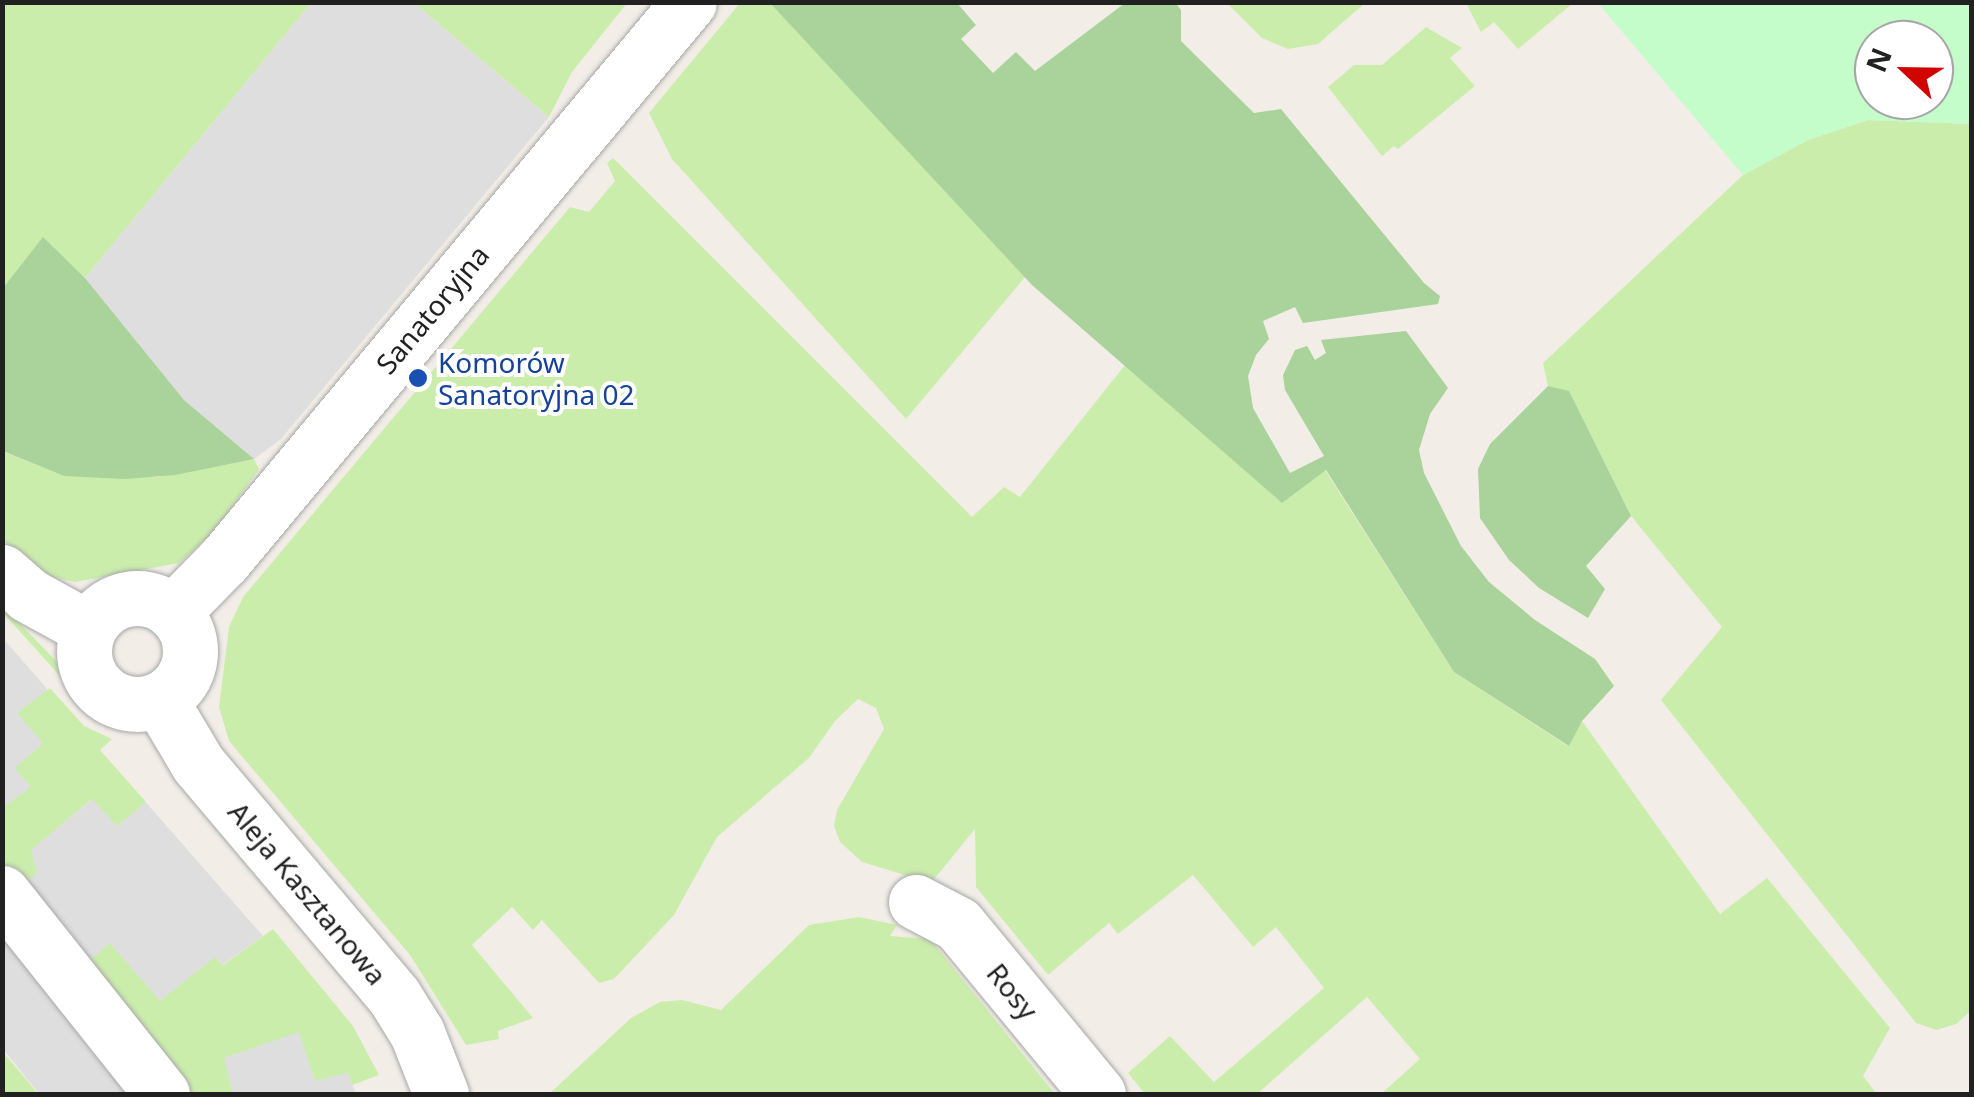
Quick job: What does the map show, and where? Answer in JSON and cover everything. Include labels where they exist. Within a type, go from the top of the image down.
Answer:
[{"type":"street","name":"Sanatoryjna","points":[[173,612],[224,560],[688,2]]},
{"type":"street","points":[[2,572],[28,596],[88,628]]},
{"type":"street","points":[[126,598],[143,598],[173,612],[188,639],[188,670],[176,688],[160,700],[128,704],[98,689],[84,660],[88,628],[98,614],[126,598]]},
{"type":"street","name":"Aleja Kasztanowa","points":[[160,700],[198,764],[394,996],[417,1033],[441,1094]]},
{"type":"street","points":[[2,893],[162,1094]]},
{"type":"street","name":"Rosy","points":[[916,902],[958,924],[1098,1094]]},
{"type":"shaded area","points":[[311,3],[414,3],[549,117],[281,439],[254,459],[184,400],[85,278]]},
{"type":"shaded area","points":[[2,637],[100,750],[2,833]]},
{"type":"shaded area","points":[[115,767],[263,936],[135,1028],[3,864],[2,853],[64,822],[89,802]]},
{"type":"shaded area","points":[[2,927],[135,1094],[39,1094],[3,1049]]},
{"type":"shaded area","points":[[267,953],[333,1032],[356,1094],[183,1094]]},
{"type":"green space","points":[[3,3],[311,3],[85,278],[43,238],[3,288]]},
{"type":"green space","points":[[414,3],[627,3],[572,72],[549,117]]},
{"type":"green space","points":[[740,3],[770,3],[1026,276],[906,419],[672,159],[649,113]]},
{"type":"green space","points":[[770,3],[957,3],[976,25],[961,39],[993,73],[1016,52],[1035,71],[1125,3],[1177,5],[1181,10],[1181,41],[1254,113],[1281,109],[1424,283],[1440,296],[1438,304],[1303,323],[1295,307],[1263,321],[1269,339],[1256,355],[1248,376],[1253,408],[1290,473],[1324,456],[1285,390],[1283,375],[1295,350],[1307,346],[1315,360],[1326,353],[1321,340],[1406,331],[1448,388],[1430,414],[1419,450],[1424,473],[1461,546],[1489,582],[1535,620],[1595,659],[1614,686],[1582,721],[1569,746],[1454,672],[1326,470],[1282,503],[1032,285]]},
{"type":"green space","points":[[1227,3],[1365,3],[1318,44],[1288,49],[1262,38]]},
{"type":"green space","points":[[1466,3],[1573,3],[1518,49],[1494,22],[1481,32]]},
{"type":"green space","points":[[1598,3],[1971,3],[1971,124],[1868,120],[1808,140],[1743,175]]},
{"type":"green space","points":[[1426,27],[1462,48],[1450,58],[1475,86],[1398,149],[1394,146],[1382,156],[1328,87],[1354,65],[1382,65]]},
{"type":"green space","points":[[1868,120],[1971,124],[1972,1010],[1956,1024],[1936,1030],[1916,1023],[1661,700],[1722,627],[1631,516],[1569,392],[1548,386],[1543,363],[1743,175],[1808,140]]},
{"type":"green space","points":[[613,158],[972,517],[1004,487],[1020,497],[1125,365],[1281,502],[1325,470],[1454,672],[1568,746],[1582,721],[1720,914],[1767,878],[1890,1028],[1863,1076],[1877,1094],[1381,1094],[1420,1059],[1367,997],[1257,1094],[1145,1094],[1128,1073],[1170,1036],[1214,1082],[1324,988],[1276,927],[1253,947],[1193,875],[1118,934],[1109,923],[1048,975],[976,887],[975,829],[931,883],[862,862],[840,842],[834,826],[837,810],[884,729],[876,708],[858,699],[835,721],[809,758],[717,837],[674,915],[614,979],[599,983],[542,920],[533,930],[512,907],[472,945],[533,1018],[498,1031],[499,1039],[466,1045],[410,955],[229,741],[219,707],[229,627],[243,597],[570,207],[589,212],[615,181],[607,163]]},
{"type":"green space","points":[[43,237],[85,278],[184,400],[254,459],[175,475],[125,479],[64,476],[3,451],[3,288]]},
{"type":"green space","points":[[1548,386],[1569,391],[1631,516],[1586,566],[1605,589],[1588,618],[1539,588],[1509,560],[1480,518],[1478,469],[1490,444]]},
{"type":"green space","points":[[2,451],[64,476],[157,477],[254,459],[259,469],[214,532],[179,563],[75,582],[43,575],[3,540]]},
{"type":"green space","points":[[2,605],[56,661],[70,687],[3,613]]},
{"type":"green space","points":[[50,688],[84,726],[112,739],[100,750],[146,802],[117,826],[92,799],[31,850],[37,872],[22,887],[3,864],[2,808],[31,787],[15,768],[43,743],[17,713]]},
{"type":"green space","points":[[859,917],[897,925],[890,936],[930,939],[1055,1094],[549,1094],[631,1018],[660,1002],[682,1000],[721,1010],[809,925]]},
{"type":"green space","points":[[273,929],[353,1026],[379,1075],[352,1085],[348,1073],[315,1081],[299,1032],[224,1058],[233,1094],[183,1094],[85,965],[110,943],[160,1001],[215,957],[222,966]]},
{"type":"green space","points":[[2,1051],[20,1072],[38,1094],[3,1094]]},
{"type":"place","name":"Komorów Sanatoryjna 02","points":[[418,378]]}]
